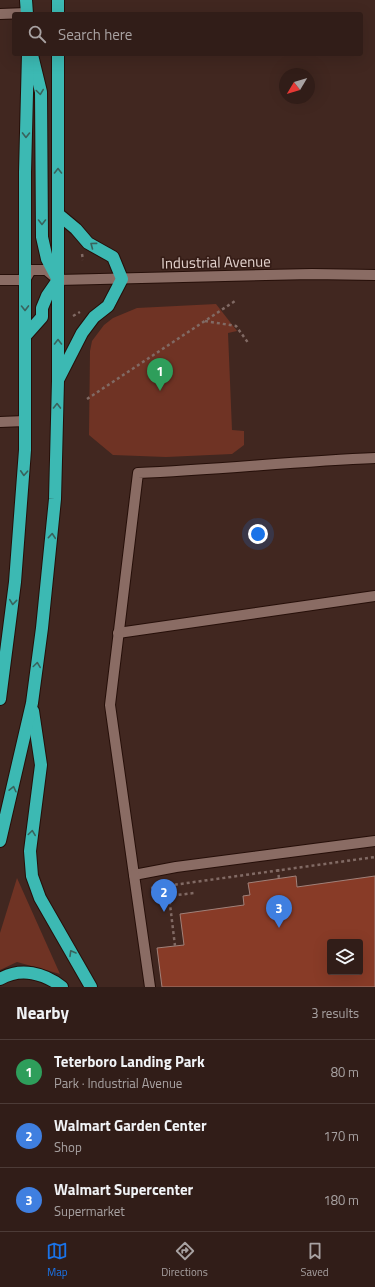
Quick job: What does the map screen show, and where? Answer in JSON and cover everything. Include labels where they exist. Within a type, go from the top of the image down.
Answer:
[{"type":"highway","points":[[26,0],[27,12]]},
{"type":"highway","points":[[58,0],[58,12]]},
{"type":"highway","points":[[0,699],[20,537],[25,421],[28,56]]},
{"type":"highway","points":[[32,56],[41,92],[42,237],[47,259],[58,280]]},
{"type":"highway","points":[[0,840],[32,703],[42,628],[53,521],[57,448],[58,381],[58,56]]},
{"type":"highway","points":[[58,214],[76,229],[88,242],[113,257],[122,279],[108,306],[94,317],[82,333],[58,381]]},
{"type":"highway","points":[[26,335],[42,317],[42,308],[47,296],[58,280]]},
{"type":"highway","points":[[32,703],[41,765],[30,851],[32,876],[40,898],[91,987]]},
{"type":"highway","points":[[0,979],[13,974],[35,973],[46,977],[62,987]]},
{"type":"street","points":[[0,14],[12,14]]},
{"type":"street","points":[[0,280],[25,280],[31,270],[46,270],[58,280]]},
{"type":"street","name":"Industrial Avenue","points":[[58,280],[312,274],[375,275]]},
{"type":"street","points":[[0,422],[25,421]]},
{"type":"street","points":[[150,987],[110,705],[138,473],[207,470],[297,461],[375,458]]},
{"type":"street","points":[[118,633],[375,596]]},
{"type":"street","points":[[134,875],[215,861],[375,841]]},
{"type":"path","points":[[87,399],[235,301]]},
{"type":"path","points":[[73,316],[79,314],[83,308]]},
{"type":"path","points":[[204,321],[236,326],[249,344]]},
{"type":"path","points":[[151,888],[375,857]]},
{"type":"path","points":[[175,946],[169,896],[194,893]]},
{"type":"shaded area","points":[[216,304],[237,331],[228,333],[232,430],[244,431],[244,445],[232,454],[166,457],[113,455],[89,435],[90,351],[92,341],[104,325],[113,318],[137,308]]},
{"type":"shaded area","points":[[17,878],[60,974],[17,962],[0,970],[0,933]]},
{"type":"building","points":[[296,876],[297,887],[375,876],[375,987],[162,987],[157,948],[184,945],[180,914],[244,905],[243,896],[250,895],[248,883]]},
{"type":"place","name":"Teterboro Landing Park","points":[[160,391]]},
{"type":"place","name":"Walmart Garden Center","points":[[164,912]]},
{"type":"place","name":"Walmart Supercenter","points":[[279,928]]}]
